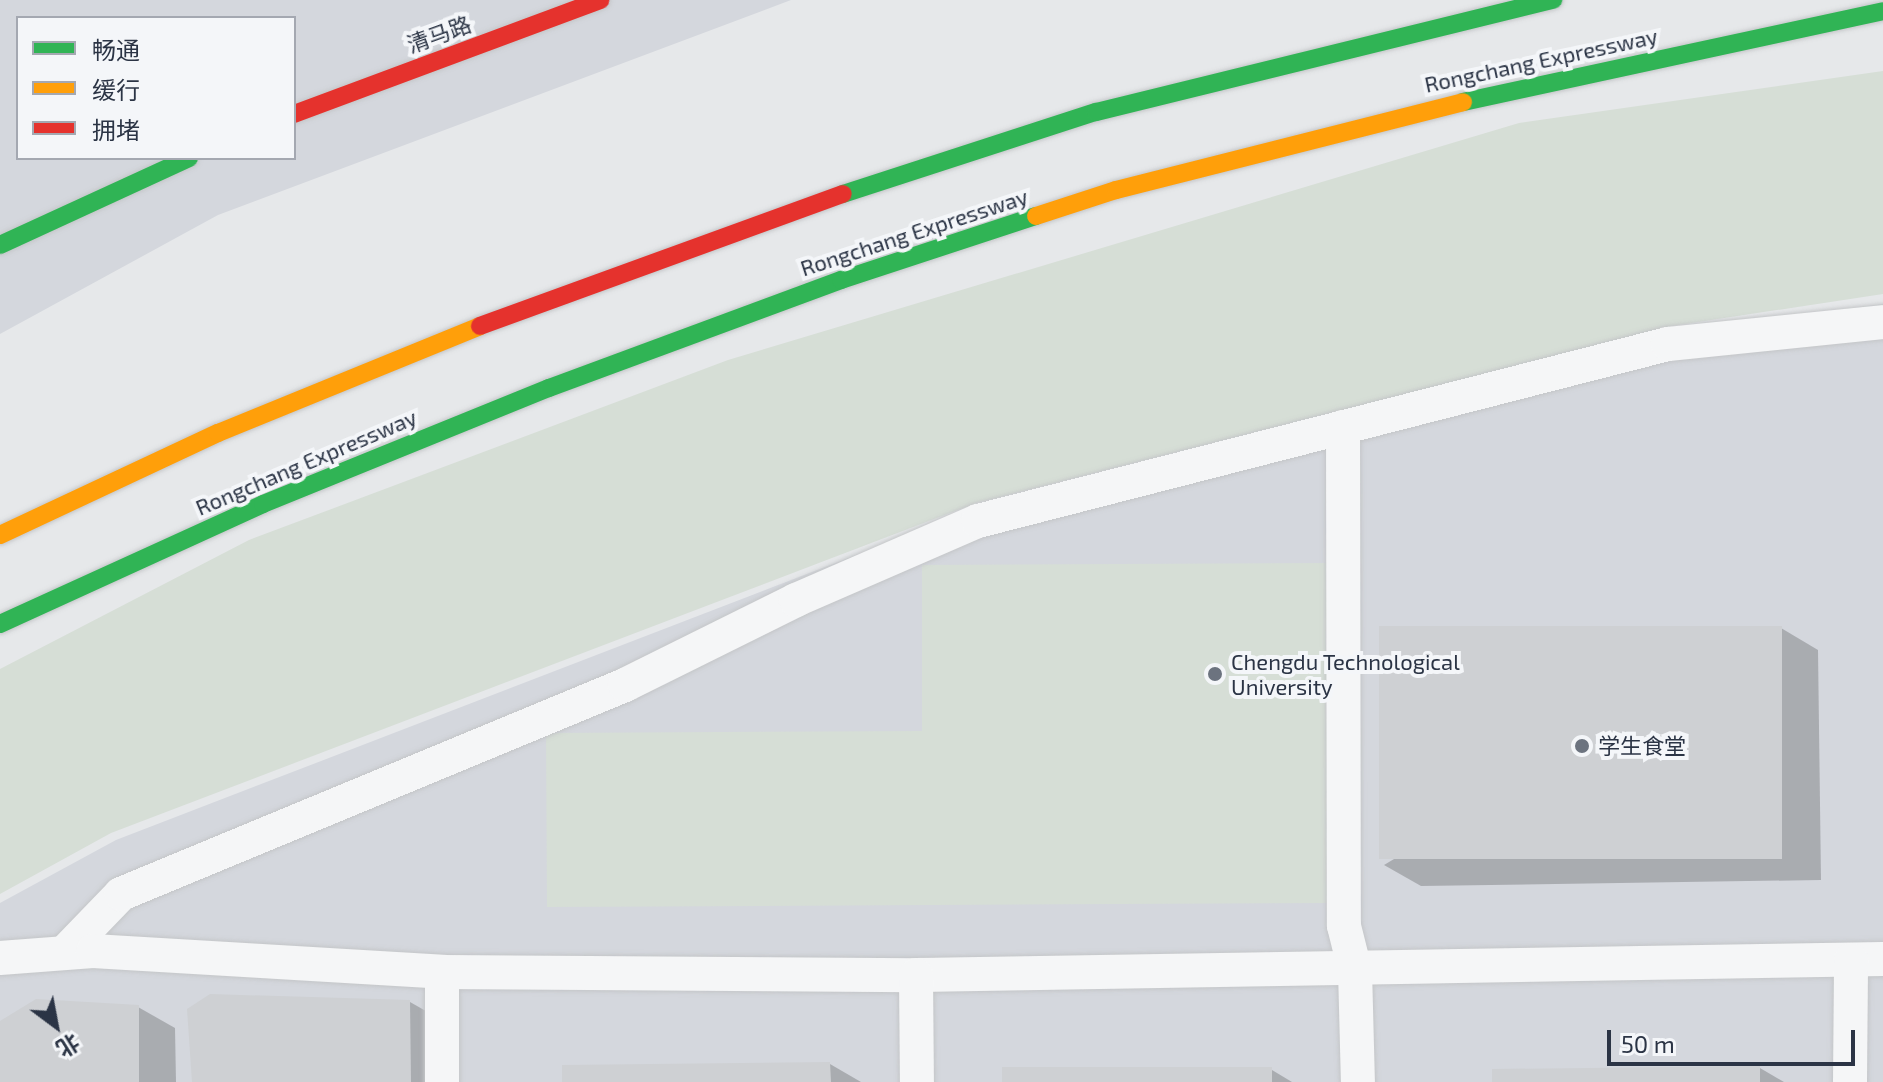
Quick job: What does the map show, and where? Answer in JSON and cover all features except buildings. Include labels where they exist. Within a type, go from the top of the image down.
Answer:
[{"type":"main road","name":"清马路","points":[[296,113],[601,0]]},
{"type":"main road","points":[[0,535],[218,433],[470,330],[812,204],[1096,112],[1553,0]]},
{"type":"main road","name":"Rongchang Expressway","points":[[0,624],[263,504],[549,388],[841,280],[1087,200],[1419,111],[1883,11]]},
{"type":"main road","points":[[0,245],[185,160]]},
{"type":"street","points":[[64,953],[121,894],[625,685],[796,600],[978,521],[1668,344],[1883,322]]},
{"type":"street","points":[[1343,427],[1344,926],[1355,970],[1358,1082]]},
{"type":"street","points":[[0,958],[93,951],[442,972],[916,975],[1867,959],[1850,1082]]},
{"type":"street","points":[[442,972],[442,1082]]},
{"type":"street","points":[[916,975],[917,1082]]},
{"type":"shaded area","points":[[0,0],[791,0],[218,215],[0,334]]},
{"type":"shaded area","points":[[1883,71],[1883,294],[1672,326],[976,503],[111,833],[0,894],[0,669],[249,540],[728,360],[1519,123]]},
{"type":"shaded area","name":"Chengdu Technological University","points":[[1883,304],[1883,1082],[0,1082],[0,903],[116,840],[978,508],[1671,332]]},
{"type":"shaded area","points":[[1332,563],[1333,903],[547,907],[546,733],[922,731],[922,565]]},
{"type":"traffic: fast","points":[[843,194],[1096,112],[1553,0]]},
{"type":"traffic: fast","points":[[1463,102],[1883,11]]},
{"type":"traffic: fast","points":[[0,245],[185,160]]},
{"type":"traffic: fast","points":[[0,624],[263,504],[549,388],[841,280],[1036,216]]},
{"type":"traffic: slow","points":[[1036,216],[1116,190],[1463,102]]},
{"type":"traffic: slow","points":[[0,535],[218,433],[480,326]]},
{"type":"traffic: jam","points":[[296,113],[601,0]]},
{"type":"traffic: jam","points":[[480,326],[843,194]]},
{"type":"place","name":"Chengdu Technological University","points":[[1215,674]]},
{"type":"place","name":"学生食堂","points":[[1582,746]]}]
